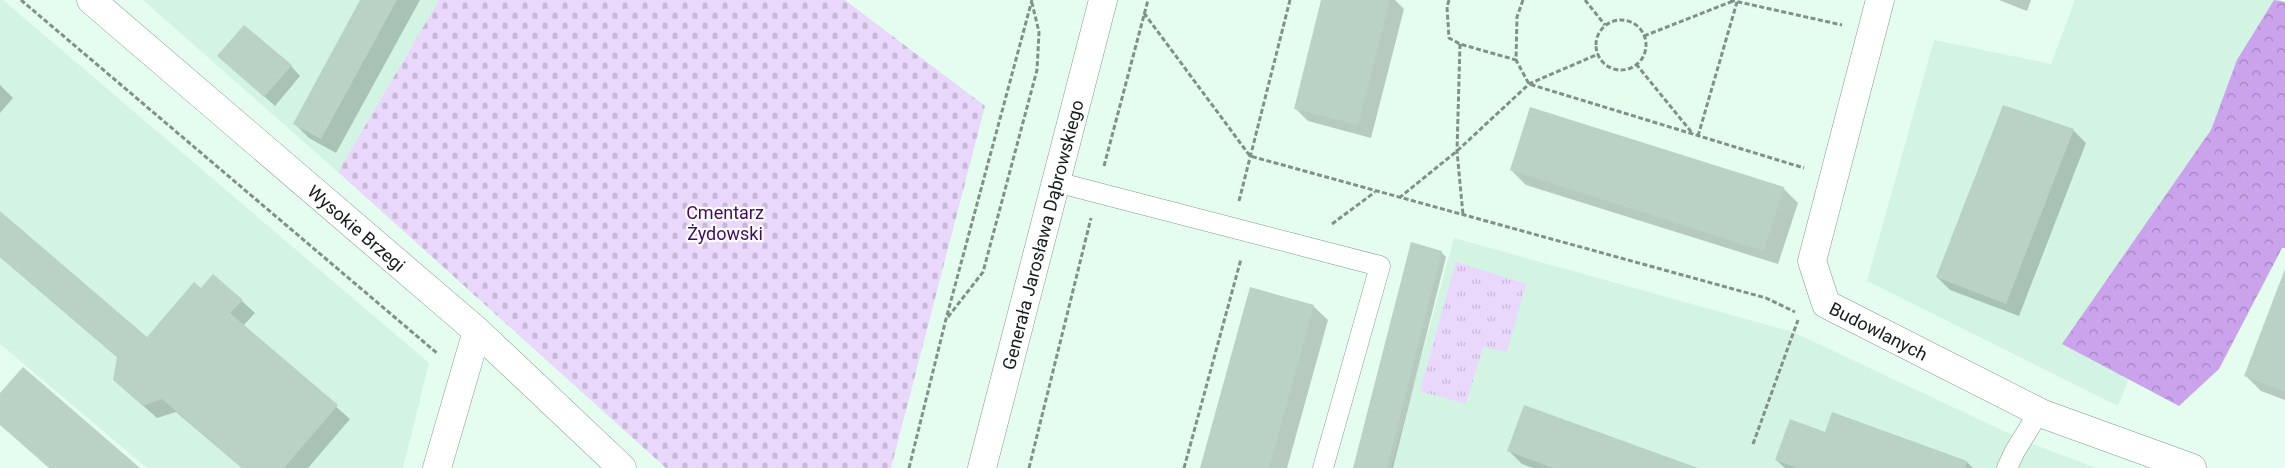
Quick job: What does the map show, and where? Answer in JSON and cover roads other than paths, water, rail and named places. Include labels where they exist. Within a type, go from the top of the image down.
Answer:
[{"type":"street","name":"Wysokie Brzegi","points":[[91,0],[477,331],[620,466]]},
{"type":"street","name":"Generała Jarosława Dąbrowskiego","points":[[982,468],[1103,0]]},
{"type":"street","name":"Budowlanych","points":[[1880,0],[1812,261],[1826,304],[2039,412],[2192,468]]},
{"type":"street","points":[[437,468],[477,331]]},
{"type":"lane","points":[[1056,182],[1380,266],[1323,468]]},
{"type":"lane","points":[[2007,468],[2039,412]]},
{"type":"park label","name":"Cmentarz Żydowski","points":[[725,222]]}]
